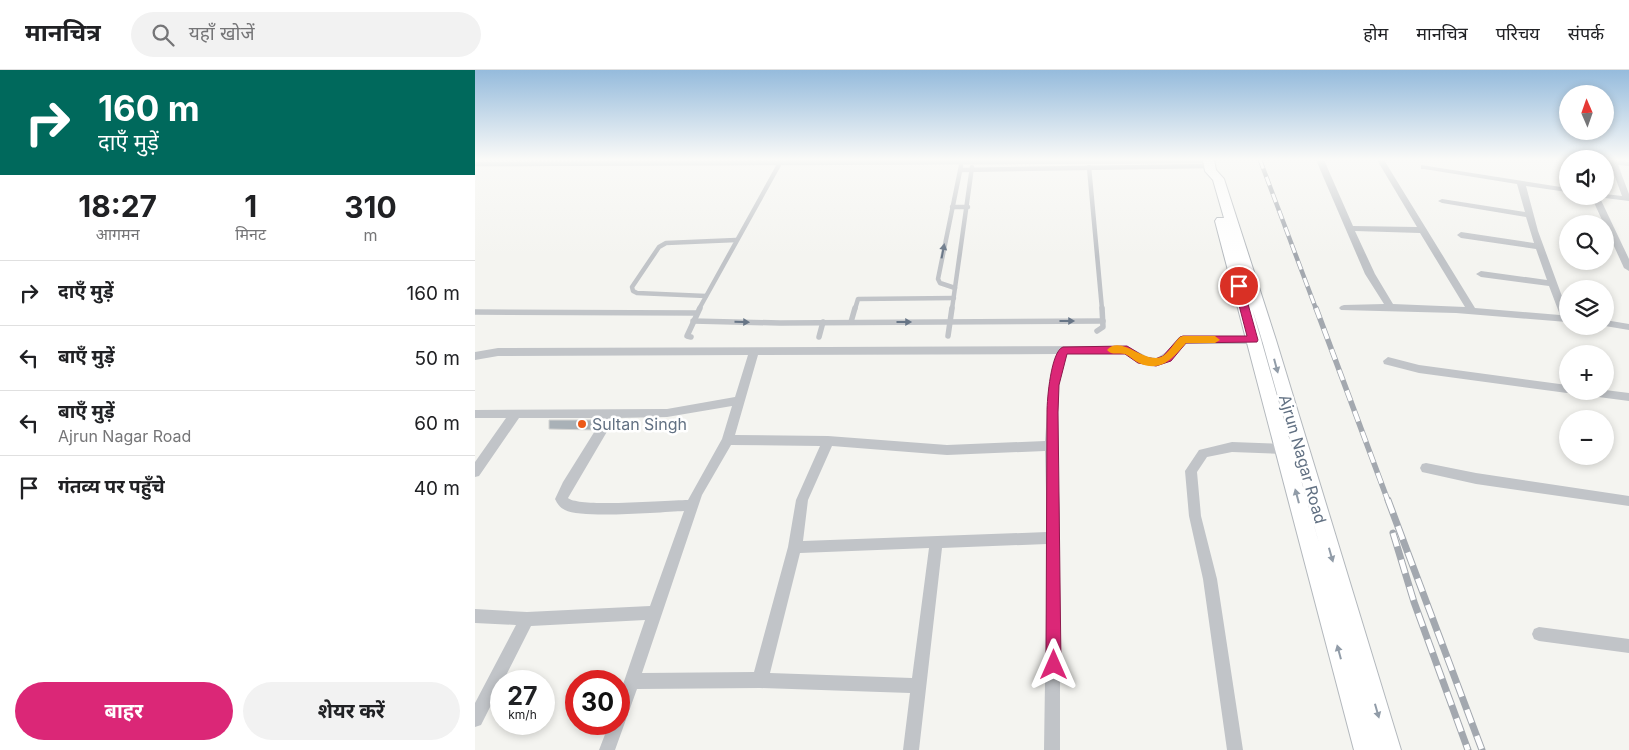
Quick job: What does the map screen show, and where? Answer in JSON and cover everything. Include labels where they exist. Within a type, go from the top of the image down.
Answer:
[{"type":"street","name":"Ajrun Nagar Road","points":[[1213,192],[1389,750]]},
{"type":"street","points":[[1334,192],[1370,274],[1390,307]]},
{"type":"street","points":[[1399,192],[1472,311]]},
{"type":"street","points":[[1523,192],[1540,247],[1559,297]]},
{"type":"street","points":[[1614,197],[1628,199]]},
{"type":"street","points":[[1442,201],[1530,215]]},
{"type":"street","points":[[1599,205],[1629,268]]},
{"type":"street","points":[[1351,228],[1421,230]]},
{"type":"street","points":[[1461,235],[1540,247]]},
{"type":"street","points":[[1481,274],[1554,284]]},
{"type":"street","points":[[1344,308],[1390,307],[1519,314],[1559,318]]},
{"type":"street","points":[[1614,325],[1629,326]]},
{"type":"street","points":[[475,356],[498,352],[1127,350],[1142,360],[1156,362],[1167,358],[1183,340],[1261,340]]},
{"type":"street","name":"Ajrun Nagar Road","points":[[1261,340],[1284,449],[1366,750]]},
{"type":"street","points":[[1053,750],[1054,538],[1051,446],[1054,385],[1063,350]]},
{"type":"street","points":[[630,684],[696,494],[728,440],[754,351]]},
{"type":"street","points":[[1389,361],[1419,369],[1559,388]]},
{"type":"street","points":[[1614,395],[1629,397]]},
{"type":"street","points":[[475,414],[667,413],[739,401]]},
{"type":"street","points":[[475,472],[516,413]]},
{"type":"street","points":[[612,413],[561,499],[568,506],[589,509],[692,505]]},
{"type":"street","points":[[728,440],[828,441],[947,450],[1051,446]]},
{"type":"street","points":[[760,680],[795,546],[802,500],[828,441]]},
{"type":"street","points":[[1235,750],[1210,579],[1195,516],[1191,471],[1203,454],[1232,447],[1284,449]]},
{"type":"street","points":[[1426,468],[1457,476],[1584,492],[1629,501]]},
{"type":"street","points":[[795,546],[936,544],[1054,538]]},
{"type":"street","points":[[911,750],[936,544]]},
{"type":"street","points":[[475,616],[527,619],[655,613]]},
{"type":"street","points":[[475,719],[479,704],[527,619]]},
{"type":"street","points":[[1539,634],[1629,646]]},
{"type":"street","points":[[631,681],[760,680],[919,686]]},
{"type":"street","points":[[607,750],[613,735]]},
{"type":"lane","points":[[691,337],[687,336],[687,332],[763,192]]},
{"type":"lane","points":[[955,288],[940,283],[938,278],[956,192]]},
{"type":"lane","points":[[948,336],[969,192]]},
{"type":"lane","points":[[1091,192],[1103,321],[1103,327],[1097,331]]},
{"type":"lane","points":[[952,207],[967,207]]},
{"type":"lane","points":[[706,296],[637,293],[633,291],[632,287],[659,247],[666,243],[736,240]]},
{"type":"lane","points":[[851,322],[858,299],[954,298]]},
{"type":"lane","points":[[475,312],[697,313]]},
{"type":"lane","points":[[693,321],[1103,321]]},
{"type":"lane","points":[[819,337],[823,322]]},
{"type":"building","name":"Sultan Singh","points":[[549,420],[600,420],[593,430],[549,429]]},
{"type":"railway","points":[[1272,192],[1316,309]]},
{"type":"railway","points":[[1316,308],[1388,501]]},
{"type":"railway","points":[[1388,500],[1482,750]]},
{"type":"railway","points":[[1393,533],[1414,602],[1468,750]]},
{"type":"slow traffic","points":[[1112,350],[1127,350],[1142,360],[1156,362],[1167,358],[1183,340],[1215,340]]},
{"type":"place","name":"Sultan Singh","points":[[582,424]]},
{"type":"route","points":[[1054,665],[1054,514],[1051,446],[1054,385],[1063,350],[1127,350],[1142,360],[1156,362],[1167,358],[1183,340],[1253,340],[1239,286]]}]
